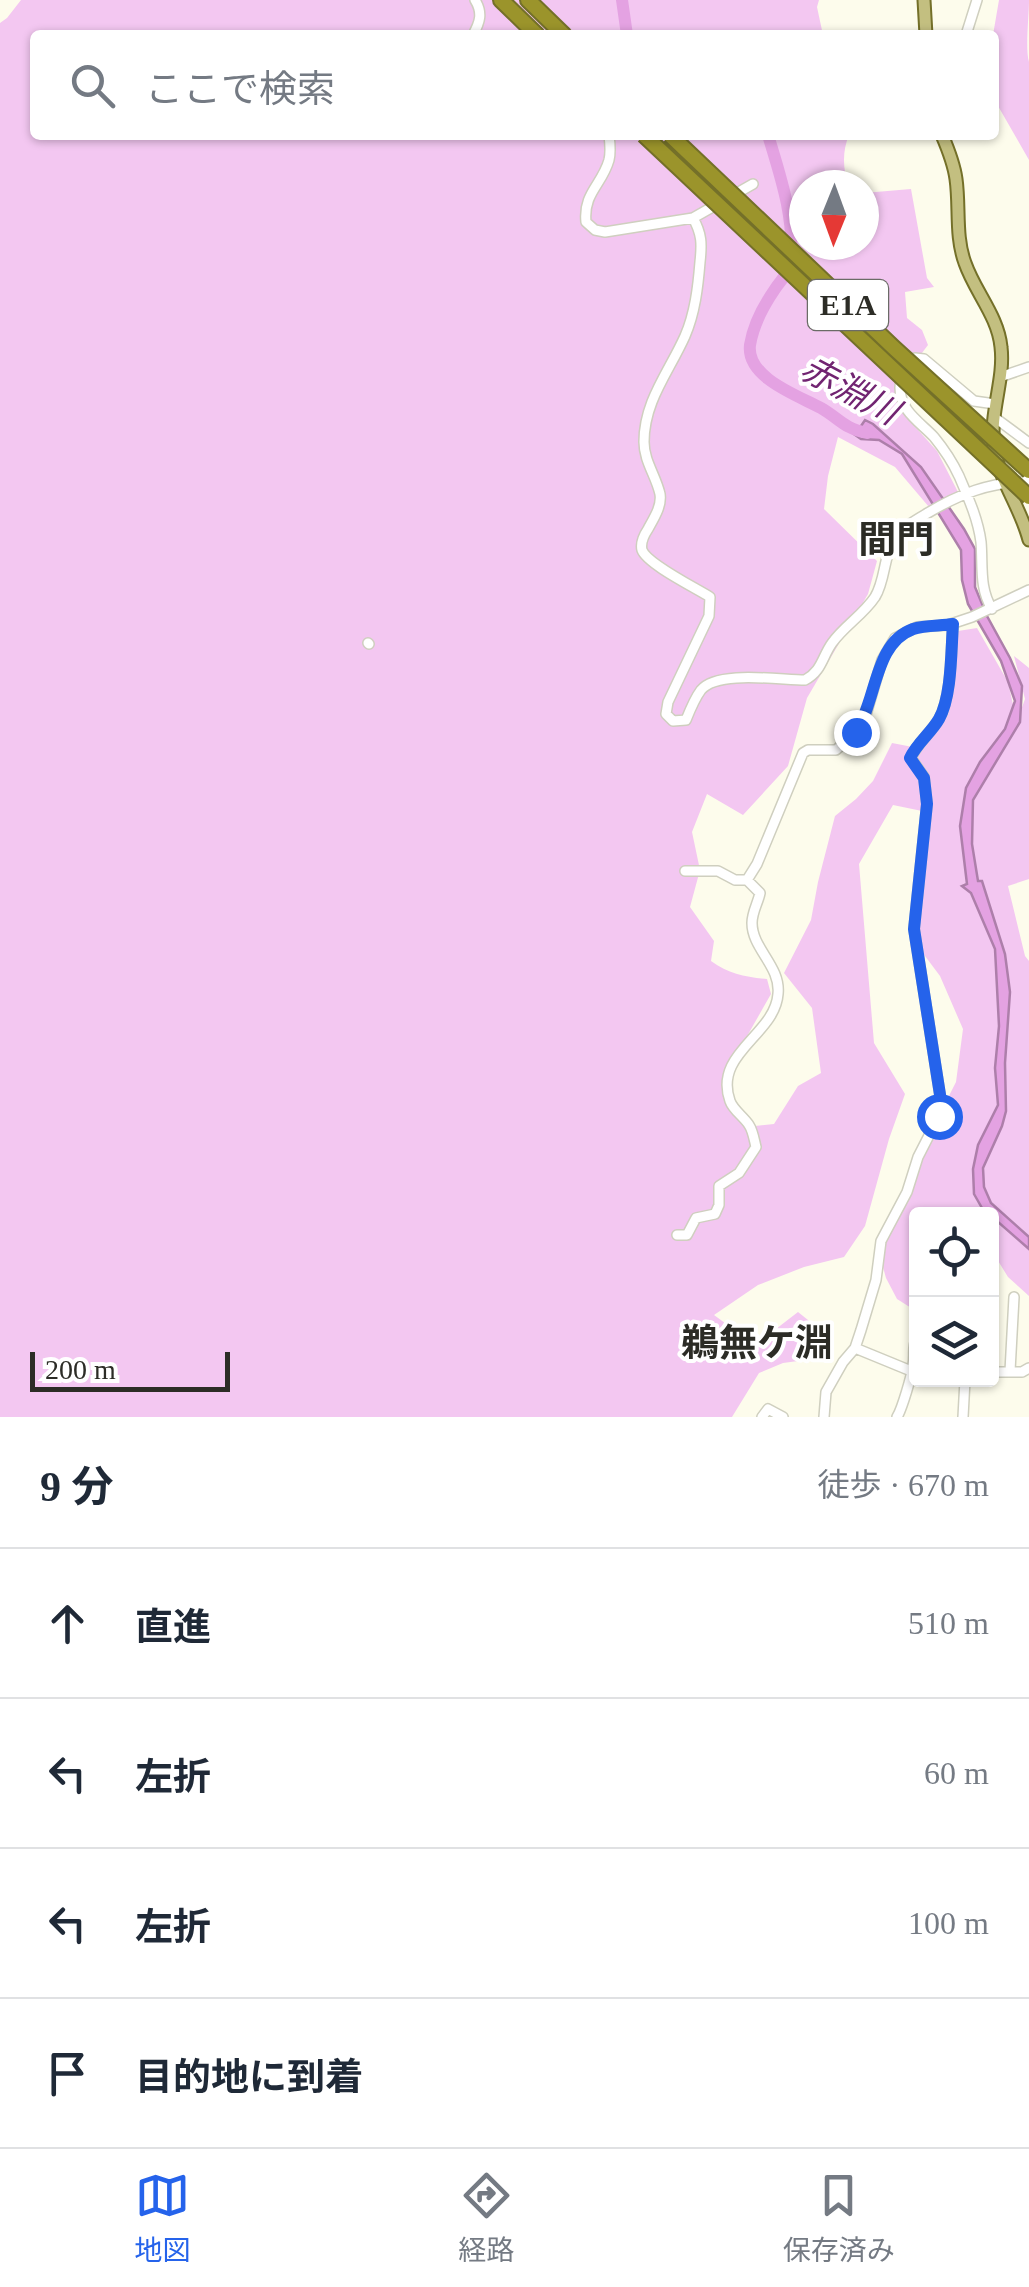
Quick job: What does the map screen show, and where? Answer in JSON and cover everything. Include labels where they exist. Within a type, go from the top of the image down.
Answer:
[{"type":"highway","points":[[500,0],[532,30]]},
{"type":"highway","points":[[530,3],[559,30]]},
{"type":"highway","name":"E1A","points":[[649,140],[1029,496]]},
{"type":"highway","name":"E1A","points":[[675,140],[1029,472]]},
{"type":"main road","points":[[924,0],[926,30]]},
{"type":"main road","points":[[946,140],[956,176],[960,243],[967,269],[999,333],[1002,356],[993,442],[1029,540]]},
{"type":"street","points":[[474,0],[480,10],[476,30]]},
{"type":"street","points":[[968,30],[977,0]]},
{"type":"street","points":[[610,140],[610,158],[584,208],[586,222],[594,230],[605,232],[693,218],[753,184]]},
{"type":"street","points":[[693,218],[702,234],[692,317],[654,392],[644,443],[661,496],[658,512],[642,538],[642,549],[650,561],[676,580],[710,597],[711,606],[668,702],[666,714],[674,721],[686,720],[702,689],[712,681],[805,680],[814,675],[830,644],[878,592],[888,553],[907,526],[965,492],[1005,482],[1029,481]]},
{"type":"street","points":[[990,610],[976,517],[957,472],[934,437],[908,413],[900,390],[905,365],[915,358],[924,359],[974,400],[995,410],[1029,442]]},
{"type":"street","points":[[1000,377],[1029,366]]},
{"type":"street","points":[[747,880],[803,753],[836,750],[856,732],[865,718],[882,660],[895,638],[918,628],[953,624],[1029,590]]},
{"type":"street","points":[[824,1417],[826,1392],[842,1362],[855,1348],[876,1280],[881,1241],[939,1116],[941,1101],[914,929],[927,804],[924,778],[910,758],[942,714],[953,624]]},
{"type":"street","points":[[678,1235],[687,1234],[696,1218],[715,1214],[720,1186],[739,1173],[756,1147],[749,1124],[730,1102],[730,1068],[778,998],[778,980],[754,935],[752,923],[760,893],[747,880],[734,880],[718,871],[685,871]]},
{"type":"street","points":[[1010,1371],[1014,1296]]},
{"type":"street","points":[[1014,1312],[1029,1313]]},
{"type":"street","points":[[855,1348],[909,1370]]},
{"type":"street","points":[[999,1372],[1022,1372],[1029,1368]]},
{"type":"street","points":[[897,1417],[909,1387]]},
{"type":"street","points":[[963,1417],[965,1387]]},
{"type":"street","points":[[762,1417],[768,1409],[783,1417]]},
{"type":"shaded area","points":[[21,0],[819,0],[822,30],[30,30],[30,140],[847,140],[845,170],[789,170],[789,260],[879,260],[879,192],[911,189],[927,278],[934,287],[905,292],[907,318],[922,330],[928,345],[896,387],[900,410],[937,451],[958,492],[929,507],[895,467],[838,437],[824,509],[877,561],[868,594],[807,698],[788,766],[743,815],[707,794],[692,832],[700,870],[690,907],[714,941],[711,961],[738,974],[767,979],[771,994],[725,1075],[725,1099],[746,1127],[774,1124],[798,1086],[821,1073],[812,1008],[784,973],[811,920],[835,816],[873,781],[892,743],[923,749],[948,715],[958,631],[977,628],[1008,682],[1014,709],[970,806],[1013,733],[1025,699],[1014,656],[1029,668],[1029,879],[1008,886],[1029,961],[1029,1296],[1008,1277],[999,1262],[999,1207],[909,1207],[909,1307],[897,1299],[881,1260],[884,1236],[956,1082],[963,1029],[940,976],[922,952],[917,928],[926,849],[922,811],[893,805],[859,864],[874,1043],[905,1094],[865,1226],[844,1257],[758,1285],[714,1315],[755,1345],[798,1312],[823,1332],[813,1359],[783,1363],[759,1373],[732,1417],[0,1417],[0,23]]},
{"type":"shaded area","points":[[999,0],[1029,0],[1029,160],[999,108],[999,30],[994,30]]},
{"type":"shaded area","points":[[865,420],[873,424],[921,467],[964,529],[975,549],[975,587],[1022,686],[1020,722],[973,800],[972,844],[978,881],[982,881],[1005,954],[1010,992],[1006,1111],[983,1168],[984,1187],[995,1207],[981,1207],[974,1194],[973,1169],[978,1145],[998,1105],[995,949],[971,893],[962,886],[967,884],[960,826],[966,788],[1005,729],[1015,701],[1001,661],[968,604],[961,550],[902,454],[879,440],[861,439],[848,430],[859,429]]},
{"type":"shaded area","points":[[999,1210],[1029,1237],[1029,1249],[999,1223]]},
{"type":"waterway","name":"赤淵川","points":[[622,0],[626,30]]},
{"type":"waterway","name":"赤淵川","points":[[769,140],[786,198],[790,263],[754,330],[751,357],[756,367],[776,384],[847,426],[867,433]]},
{"type":"district","name":"間門","points":[[896,540]]},
{"type":"district","name":"鵜無ケ淵","points":[[757,1343]]},
{"type":"route","points":[[856,732],[865,718],[882,660],[895,638],[918,628],[953,624],[942,714],[910,758],[924,778],[927,804],[914,929],[941,1101],[939,1116]]}]
